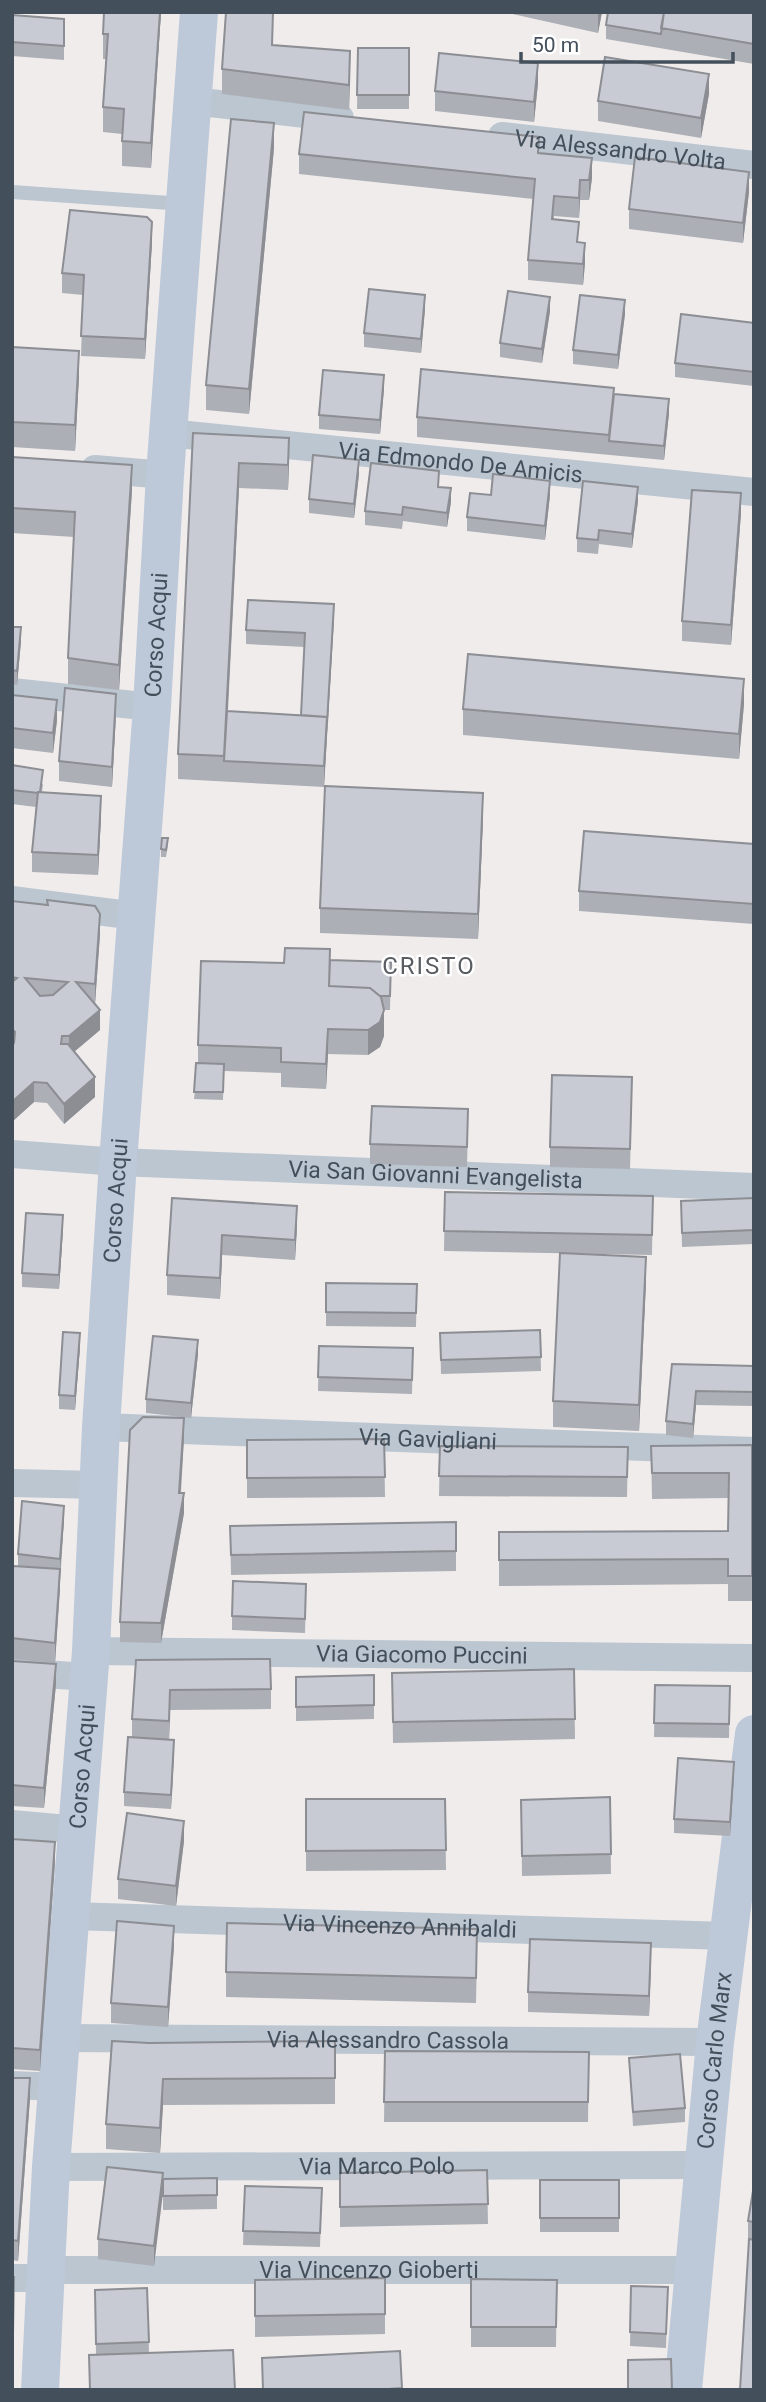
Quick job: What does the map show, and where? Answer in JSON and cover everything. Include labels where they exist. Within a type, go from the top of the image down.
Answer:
[{"type":"street","name":"Corso Acqui","points":[[40,2390],[34,2276],[51,2167],[78,1830],[118,1162],[199,12]]},
{"type":"street","points":[[193,101],[371,121]]},
{"type":"street","name":"Via Alessandro Volta","points":[[480,134],[754,165]]},
{"type":"street","name":"Via Edmondo De Amicis","points":[[168,433],[754,492]]},
{"type":"street","points":[[68,467],[165,475]]},
{"type":"street","points":[[12,692],[152,707]]},
{"type":"street","points":[[12,900],[136,916]]},
{"type":"street","name":"Via San Giovanni Evangelista","points":[[12,1154],[118,1162],[754,1187]]},
{"type":"street","name":"Via Gavigliani","points":[[101,1427],[754,1451]]},
{"type":"street","points":[[12,1483],[98,1485]]},
{"type":"street","name":"Via Giacomo Puccini","points":[[12,1672],[90,1664],[754,1658]]},
{"type":"street","name":"Corso Carlo Marx","points":[[683,2390],[715,2042],[754,1734]]},
{"type":"street","points":[[12,1824],[78,1830]]},
{"type":"street","name":"Via Vincenzo Annibaldi","points":[[71,1916],[728,1936]]},
{"type":"street","name":"Via Alessandro Cassola","points":[[61,2038],[715,2042]]},
{"type":"street","points":[[12,2085],[58,2087]]},
{"type":"street","name":"Via Marco Polo","points":[[51,2167],[704,2165]]},
{"type":"street","name":"Via Vincenzo Gioberti","points":[[34,2276],[694,2270]]},
{"type":"lane","points":[[12,192],[185,204]]},
{"type":"building","points":[[104,12],[160,12],[151,143],[122,141],[124,109],[103,107],[108,34],[103,34]]},
{"type":"building","points":[[226,12],[273,12],[272,45],[350,51],[349,85],[222,69]]},
{"type":"building","points":[[608,12],[664,12],[661,34],[606,25]]},
{"type":"building","points":[[664,12],[754,12],[754,44],[661,28]]},
{"type":"building","points":[[12,15],[64,19],[64,46],[12,42]]},
{"type":"building","points":[[358,48],[409,48],[409,95],[357,95]]},
{"type":"building","points":[[439,53],[538,63],[534,102],[435,91]]},
{"type":"building","points":[[605,57],[709,74],[701,118],[598,101]]},
{"type":"building","points":[[304,112],[539,137],[538,153],[592,158],[589,180],[580,180],[579,198],[554,196],[552,219],[579,222],[577,242],[585,243],[583,264],[528,260],[535,179],[299,154]]},
{"type":"building","points":[[231,119],[274,123],[249,389],[206,385]]},
{"type":"building","points":[[635,157],[749,172],[743,223],[629,209]]},
{"type":"building","points":[[70,210],[147,217],[152,222],[145,339],[81,336],[84,275],[62,273]]},
{"type":"building","points":[[369,289],[425,295],[421,339],[364,333]]},
{"type":"building","points":[[508,291],[550,297],[542,349],[500,343]]},
{"type":"building","points":[[580,295],[625,300],[618,355],[573,350]]},
{"type":"building","points":[[681,314],[754,323],[754,372],[675,363]]},
{"type":"building","points":[[12,347],[79,351],[75,425],[12,422]]},
{"type":"building","points":[[421,369],[614,388],[609,435],[417,417]]},
{"type":"building","points":[[323,370],[384,375],[380,420],[319,415]]},
{"type":"building","points":[[614,394],[669,399],[664,446],[609,441]]},
{"type":"building","points":[[193,433],[289,438],[288,465],[239,463],[224,756],[178,754]]},
{"type":"building","points":[[313,455],[359,460],[354,504],[309,499]]},
{"type":"building","points":[[12,457],[132,465],[119,665],[68,658],[75,512],[12,508]]},
{"type":"building","points":[[371,463],[439,471],[438,487],[451,488],[447,513],[403,507],[402,515],[365,511]]},
{"type":"building","points":[[493,474],[550,481],[545,526],[467,517],[470,493],[491,495]]},
{"type":"building","points":[[583,481],[638,487],[632,534],[599,530],[598,540],[577,538]]},
{"type":"building","points":[[692,490],[741,493],[731,625],[682,621]]},
{"type":"building","points":[[248,600],[334,604],[327,723],[327,717],[301,715],[305,633],[246,630]]},
{"type":"building","points":[[12,627],[21,627],[17,671],[12,670]]},
{"type":"building","points":[[468,654],[744,679],[739,734],[463,709]]},
{"type":"building","points":[[65,688],[116,694],[112,767],[59,761]]},
{"type":"building","points":[[12,695],[57,700],[53,733],[12,728]]},
{"type":"building","points":[[227,711],[327,717],[324,766],[224,761]]},
{"type":"building","points":[[12,765],[43,770],[40,792],[12,790]]},
{"type":"building","points":[[325,786],[483,793],[478,914],[320,908]]},
{"type":"building","points":[[38,792],[101,796],[98,855],[32,852]]},
{"type":"building","points":[[584,831],[754,844],[754,904],[579,891]]},
{"type":"building","points":[[162,838],[168,838],[166,850],[161,849]]},
{"type":"building","points":[[47,900],[95,906],[100,914],[95,984],[76,982],[100,1010],[69,1036],[62,1036],[61,1044],[68,1044],[95,1077],[64,1104],[47,1083],[34,1082],[12,1100],[12,1045],[15,1032],[12,1029],[12,982],[17,978],[12,977],[12,901],[48,905]],"holes":[[[25,978],[68,982],[53,995],[40,996]]]},
{"type":"building","points":[[285,948],[330,949],[329,986],[370,988],[381,997],[384,1010],[380,1022],[368,1030],[328,1029],[326,1064],[281,1062],[281,1048],[198,1045],[201,961],[284,963]]},
{"type":"building","points":[[330,960],[391,962],[390,996],[380,996],[370,988],[329,986]]},
{"type":"building","points":[[196,1063],[224,1064],[223,1092],[194,1092]]},
{"type":"building","points":[[552,1075],[632,1077],[630,1149],[550,1147]]},
{"type":"building","points":[[372,1106],[468,1109],[467,1147],[370,1144]]},
{"type":"building","points":[[445,1192],[653,1196],[652,1235],[444,1231]]},
{"type":"building","points":[[172,1198],[297,1206],[295,1240],[222,1235],[220,1278],[167,1275]]},
{"type":"building","points":[[754,1198],[754,1230],[682,1233],[681,1201]]},
{"type":"building","points":[[26,1213],[63,1215],[59,1275],[22,1273]]},
{"type":"building","points":[[560,1253],[646,1257],[639,1405],[553,1401]]},
{"type":"building","points":[[326,1283],[417,1284],[416,1313],[326,1312]]},
{"type":"building","points":[[540,1330],[541,1357],[441,1360],[440,1333]]},
{"type":"building","points":[[63,1332],[80,1333],[75,1396],[59,1395]]},
{"type":"building","points":[[153,1336],[198,1340],[191,1403],[146,1399]]},
{"type":"building","points":[[319,1346],[413,1348],[412,1380],[318,1377]]},
{"type":"building","points":[[672,1364],[754,1366],[754,1392],[696,1391],[693,1424],[666,1421]]},
{"type":"building","points":[[143,1417],[184,1418],[179,1493],[184,1493],[161,1623],[120,1622],[130,1430]]},
{"type":"building","points":[[384,1439],[385,1477],[247,1478],[247,1440]]},
{"type":"building","points":[[752,1445],[752,1576],[728,1576],[728,1559],[499,1560],[499,1532],[728,1531],[729,1473],[652,1473],[651,1446]]},
{"type":"building","points":[[440,1446],[628,1447],[627,1477],[439,1476]]},
{"type":"building","points":[[22,1501],[64,1506],[60,1559],[18,1554]]},
{"type":"building","points":[[456,1522],[456,1551],[231,1555],[230,1526]]},
{"type":"building","points":[[13,1566],[60,1569],[55,1643],[12,1638]]},
{"type":"building","points":[[233,1581],[306,1584],[305,1619],[232,1616]]},
{"type":"building","points":[[270,1659],[271,1689],[170,1690],[169,1721],[132,1719],[136,1660]]},
{"type":"building","points":[[12,1661],[56,1664],[44,1788],[12,1785]]},
{"type":"building","points":[[574,1669],[575,1719],[393,1722],[392,1673]]},
{"type":"building","points":[[374,1675],[374,1705],[296,1707],[296,1677]]},
{"type":"building","points":[[655,1685],[730,1686],[729,1724],[654,1723]]},
{"type":"building","points":[[128,1737],[174,1740],[171,1795],[124,1792]]},
{"type":"building","points":[[678,1758],[734,1762],[730,1822],[674,1819]]},
{"type":"building","points":[[610,1797],[611,1854],[522,1856],[521,1800]]},
{"type":"building","points":[[306,1799],[445,1799],[446,1850],[306,1851]]},
{"type":"building","points":[[127,1813],[184,1821],[176,1886],[118,1879]]},
{"type":"building","points":[[12,1839],[55,1842],[40,2050],[12,2048]]},
{"type":"building","points":[[117,1921],[174,1926],[168,2007],[111,2003]]},
{"type":"building","points":[[227,1923],[477,1929],[476,1978],[226,1972]]},
{"type":"building","points":[[530,1939],[651,1943],[649,1996],[528,1992]]},
{"type":"building","points":[[112,2041],[335,2041],[335,2078],[163,2079],[160,2128],[106,2124]]},
{"type":"building","points":[[385,2051],[589,2052],[588,2102],[384,2102]]},
{"type":"building","points":[[680,2054],[685,2108],[633,2112],[629,2058]]},
{"type":"building","points":[[12,2078],[30,2078],[18,2241],[12,2240]]},
{"type":"building","points":[[107,2167],[163,2173],[154,2246],[98,2239]]},
{"type":"building","points":[[487,2170],[488,2204],[340,2207],[340,2173]]},
{"type":"building","points":[[217,2178],[217,2195],[163,2196],[163,2179]]},
{"type":"building","points":[[540,2180],[619,2180],[619,2218],[540,2218]]},
{"type":"building","points":[[754,2185],[754,2222],[748,2221]]},
{"type":"building","points":[[245,2186],[322,2188],[320,2233],[243,2231]]},
{"type":"building","points":[[749,2239],[754,2240],[754,2390],[740,2390]]},
{"type":"building","points":[[12,2277],[14,2277],[12,2390]]},
{"type":"building","points":[[385,2278],[385,2314],[255,2316],[255,2280]]},
{"type":"building","points":[[471,2279],[557,2280],[556,2327],[471,2327]]},
{"type":"building","points":[[631,2286],[668,2287],[666,2334],[630,2332]]},
{"type":"building","points":[[147,2288],[149,2342],[96,2344],[95,2290]]},
{"type":"building","points":[[233,2350],[235,2390],[90,2390],[89,2355]]},
{"type":"building","points":[[400,2351],[402,2388],[263,2390],[262,2358]]},
{"type":"building","points":[[671,2359],[672,2390],[628,2390],[628,2360]]},
{"type":"district","name":"CRISTO","points":[[429,966]]}]
